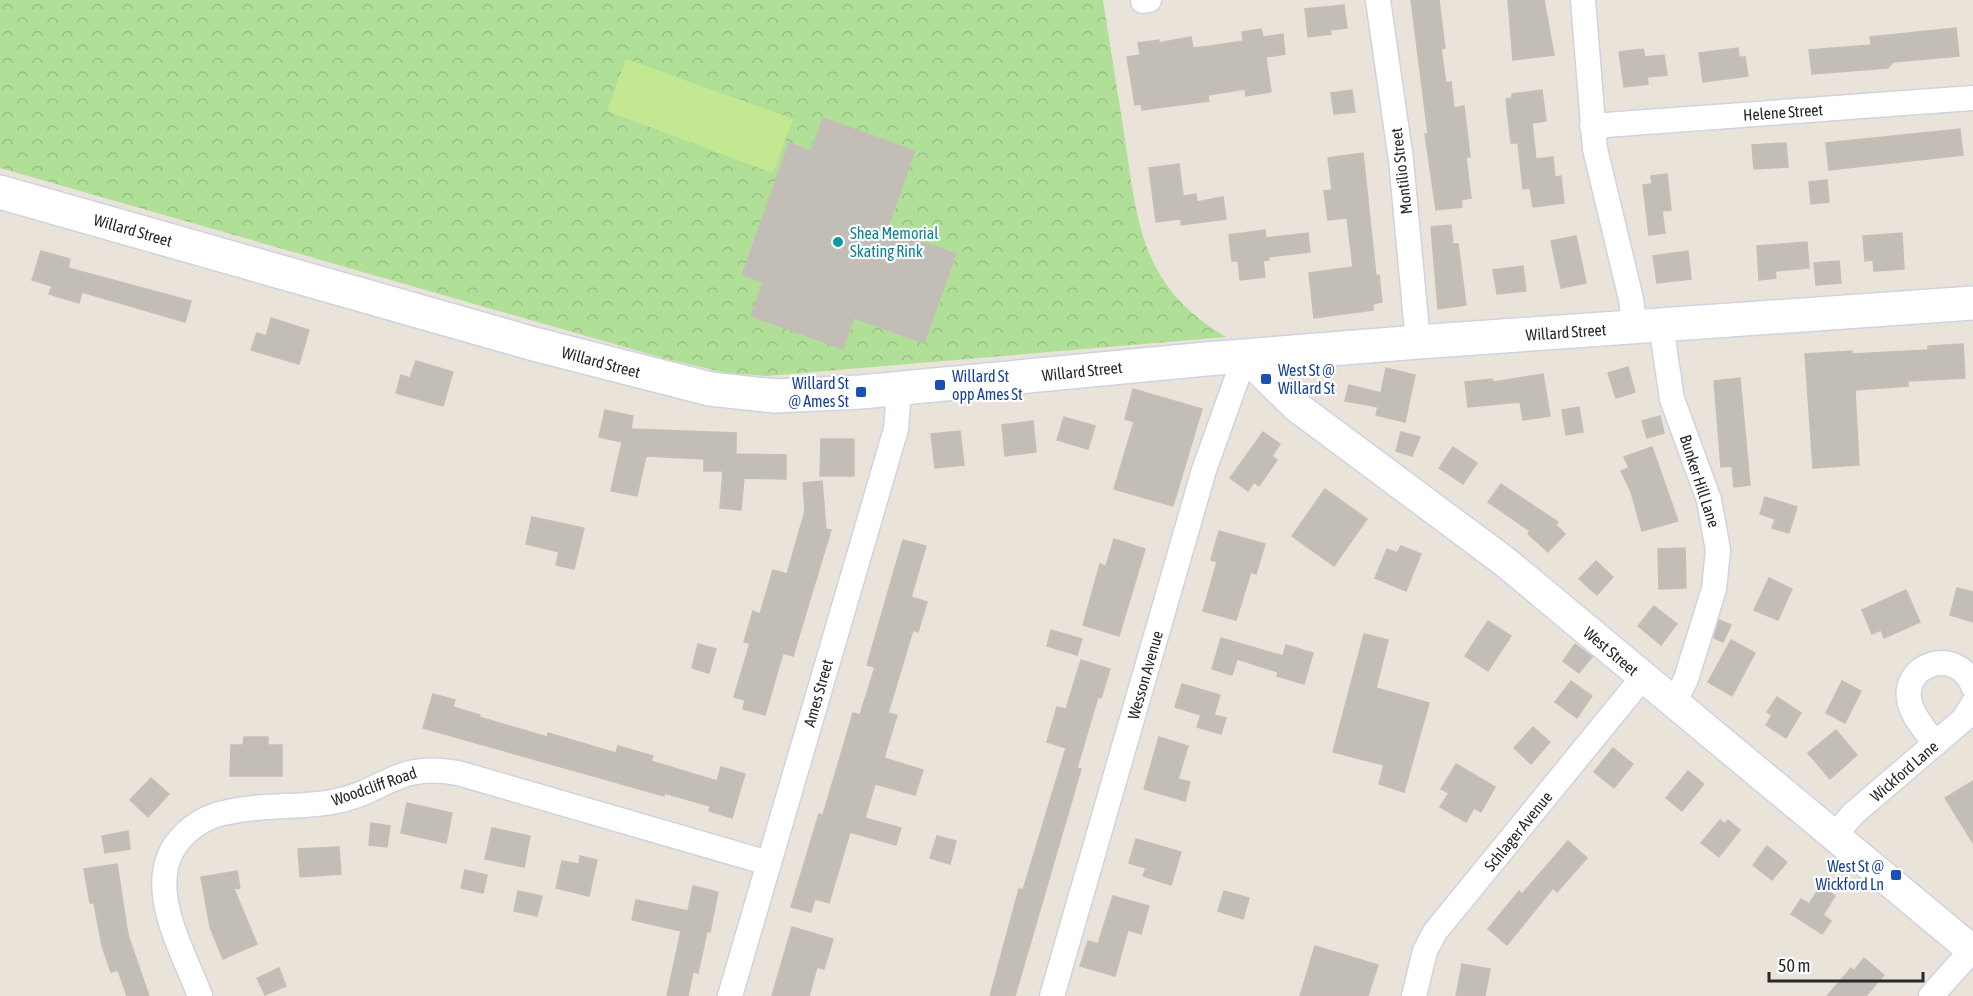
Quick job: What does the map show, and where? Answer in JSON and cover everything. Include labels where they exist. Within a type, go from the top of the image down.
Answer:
[{"type":"main road","name":"Willard Street","points":[[0,192],[534,344],[687,384],[731,393],[775,396],[899,389],[1418,342],[1973,303]]},
{"type":"street","points":[[1143,1],[1149,0]]},
{"type":"street","name":"Montilio Street","points":[[1378,0],[1402,172],[1418,342]]},
{"type":"street","name":"Bunker Hill Lane","points":[[1582,0],[1592,126],[1599,171],[1631,299],[1648,326],[1709,500],[1718,550],[1714,589],[1686,679],[1674,703]]},
{"type":"street","name":"Helene Street","points":[[1592,126],[1973,98]]},
{"type":"street","name":"West Street","points":[[1245,356],[1281,394],[1484,545],[1972,951]]},
{"type":"street","name":"Wesson Avenue","points":[[1052,996],[1209,453],[1245,356]]},
{"type":"street","name":"Ames Street","points":[[730,996],[896,429],[899,389]]},
{"type":"street","points":[[1935,744],[1911,705],[1910,689],[1915,677],[1931,664],[1946,663],[1965,672],[1973,686]]},
{"type":"street","name":"Schlager Avenue","points":[[1414,996],[1425,951],[1435,932],[1643,677]]},
{"type":"street","name":"Wickford Lane","points":[[1833,837],[1854,813],[1967,716],[1973,704]]},
{"type":"street","name":"Woodcliff Road","points":[[200,996],[165,903],[163,874],[171,852],[185,833],[206,820],[229,811],[333,802],[360,794],[399,775],[434,770],[458,774],[768,863]]},
{"type":"street","points":[[1931,996],[1972,951]]},
{"type":"green space","points":[[0,0],[1103,0],[1134,200],[1149,252],[1161,276],[1177,297],[1198,318],[1226,337],[766,376],[727,373],[670,360],[0,168]]},
{"type":"green space","points":[[626,59],[793,119],[773,173],[607,111]]},
{"type":"building","points":[[1411,0],[1439,0],[1445,48],[1441,49],[1446,83],[1451,82],[1454,108],[1464,106],[1470,157],[1466,157],[1471,198],[1461,200],[1462,207],[1436,210],[1425,134],[1428,134]]},
{"type":"building","points":[[1508,0],[1544,0],[1554,55],[1513,60]]},
{"type":"building","points":[[1344,5],[1347,28],[1330,30],[1331,34],[1308,37],[1305,9]]},
{"type":"building","points":[[1956,28],[1959,56],[1893,62],[1888,68],[1812,74],[1809,50],[1871,45],[1870,37]]},
{"type":"building","points":[[1261,29],[1263,37],[1283,34],[1285,54],[1266,57],[1271,92],[1246,96],[1245,89],[1208,95],[1209,101],[1142,110],[1141,104],[1135,105],[1127,57],[1140,55],[1138,43],[1159,40],[1159,43],[1191,37],[1193,48],[1211,46],[1243,41],[1242,32]]},
{"type":"building","points":[[1738,48],[1739,57],[1745,57],[1748,76],[1703,82],[1699,53]]},
{"type":"building","points":[[1643,49],[1645,57],[1664,55],[1667,75],[1647,77],[1648,84],[1624,87],[1619,52]]},
{"type":"building","points":[[1352,90],[1355,112],[1334,114],[1331,93]]},
{"type":"building","points":[[1542,90],[1546,121],[1532,123],[1536,159],[1553,157],[1555,177],[1561,176],[1564,203],[1533,207],[1530,188],[1523,189],[1518,143],[1511,143],[1506,99],[1512,98],[1512,94]]},
{"type":"building","name":"Shea Memorial Skating Rink","points":[[823,118],[915,151],[887,229],[956,254],[924,343],[854,318],[843,349],[751,316],[763,282],[742,275],[789,143],[811,151]]},
{"type":"building","points":[[1960,129],[1963,155],[1829,170],[1826,143]]},
{"type":"building","points":[[1786,143],[1788,167],[1754,169],[1752,145]]},
{"type":"building","points":[[1363,153],[1376,276],[1379,275],[1382,302],[1373,304],[1373,310],[1314,318],[1309,273],[1353,267],[1347,218],[1328,220],[1324,191],[1332,190],[1328,158]]},
{"type":"building","points":[[1179,164],[1183,196],[1196,194],[1197,202],[1223,197],[1226,219],[1181,225],[1181,219],[1156,222],[1149,168]]},
{"type":"building","points":[[1667,174],[1671,210],[1662,211],[1665,233],[1649,235],[1643,185],[1652,184],[1651,176]]},
{"type":"building","points":[[1827,180],[1829,202],[1811,204],[1809,182]]},
{"type":"building","points":[[1451,225],[1453,244],[1458,244],[1466,305],[1438,309],[1431,227]]},
{"type":"building","points":[[1265,230],[1266,238],[1308,233],[1310,252],[1268,257],[1269,260],[1263,261],[1265,277],[1240,280],[1238,261],[1232,261],[1229,235]]},
{"type":"building","points":[[1902,233],[1904,269],[1874,271],[1873,260],[1865,261],[1863,236]]},
{"type":"building","points":[[1576,236],[1586,283],[1561,288],[1551,241]]},
{"type":"building","points":[[1807,242],[1809,268],[1775,271],[1776,278],[1759,280],[1757,246]]},
{"type":"building","points":[[41,251],[70,259],[68,268],[191,301],[185,322],[82,292],[79,303],[49,294],[52,286],[32,280]]},
{"type":"building","points":[[1688,251],[1691,279],[1657,283],[1653,256]]},
{"type":"building","points":[[1839,261],[1841,283],[1816,285],[1814,263]]},
{"type":"building","points":[[1523,266],[1526,291],[1497,294],[1493,270]]},
{"type":"building","points":[[271,318],[309,330],[299,364],[251,350],[257,333],[266,336]]},
{"type":"building","points":[[1963,344],[1965,378],[1908,381],[1908,386],[1855,390],[1859,465],[1813,468],[1805,354],[1928,350],[1928,346]]},
{"type":"building","points":[[416,361],[453,372],[443,406],[396,393],[401,375],[410,378]]},
{"type":"building","points":[[1628,367],[1635,392],[1616,398],[1608,373]]},
{"type":"building","points":[[1386,368],[1415,375],[1405,422],[1376,415],[1378,407],[1345,401],[1349,385],[1381,393]]},
{"type":"building","points":[[1543,374],[1550,416],[1523,420],[1520,402],[1468,407],[1465,382],[1492,379],[1493,382]]},
{"type":"building","points":[[1740,378],[1750,485],[1734,487],[1732,466],[1721,467],[1714,381]]},
{"type":"building","points":[[1133,389],[1202,409],[1173,506],[1114,489],[1134,422],[1125,419]]},
{"type":"building","points":[[1579,407],[1583,432],[1566,435],[1562,410]]},
{"type":"building","points":[[605,410],[633,416],[631,429],[736,433],[736,454],[786,455],[786,479],[744,478],[741,510],[720,508],[723,471],[704,471],[704,459],[646,456],[637,496],[611,491],[622,442],[599,437]]},
{"type":"building","points":[[1660,416],[1664,433],[1647,438],[1642,421]]},
{"type":"building","points":[[1064,417],[1095,426],[1088,449],[1057,440]]},
{"type":"building","points":[[1033,421],[1036,452],[1005,456],[1002,425]]},
{"type":"building","points":[[960,431],[964,465],[935,468],[931,434]]},
{"type":"building","points":[[1263,432],[1280,444],[1272,456],[1277,460],[1259,486],[1254,482],[1248,491],[1230,478]]},
{"type":"building","points":[[1401,432],[1420,437],[1412,456],[1396,451]]},
{"type":"building","points":[[821,439],[854,439],[854,476],[820,476]]},
{"type":"building","points":[[1453,447],[1477,463],[1463,484],[1439,468]]},
{"type":"building","points":[[1652,447],[1678,521],[1642,531],[1631,492],[1621,471],[1629,468],[1624,457]]},
{"type":"building","points":[[822,481],[826,529],[831,530],[793,656],[783,653],[765,715],[743,709],[745,700],[734,697],[750,643],[744,642],[753,611],[760,614],[773,570],[787,574],[805,511],[803,483]]},
{"type":"building","points":[[1501,484],[1558,522],[1556,525],[1565,534],[1548,552],[1528,534],[1530,531],[1488,502]]},
{"type":"building","points":[[1325,489],[1367,519],[1334,566],[1292,536]]},
{"type":"building","points":[[1765,497],[1797,507],[1789,533],[1772,528],[1775,519],[1760,514]]},
{"type":"building","points":[[532,517],[584,528],[574,569],[556,565],[559,552],[526,544]]},
{"type":"building","points":[[1219,531],[1265,544],[1256,574],[1251,572],[1236,620],[1203,611],[1217,562],[1211,560]]},
{"type":"building","points":[[1114,539],[1145,549],[1119,636],[1083,625],[1100,564],[1106,566]]},
{"type":"building","points":[[903,540],[926,546],[911,597],[927,602],[918,632],[913,630],[888,713],[897,715],[884,758],[923,770],[915,795],[875,784],[865,818],[901,828],[896,845],[850,832],[829,903],[815,899],[811,912],[791,907],[819,814],[823,815],[853,713],[860,715],[875,667],[867,665]]},
{"type":"building","points":[[1401,546],[1421,554],[1406,591],[1375,578],[1387,549],[1397,553]]},
{"type":"building","points":[[1685,548],[1686,588],[1659,589],[1658,549]]},
{"type":"building","points":[[1596,561],[1613,577],[1597,595],[1579,579]]},
{"type":"building","points":[[1769,578],[1792,589],[1778,620],[1754,610]]},
{"type":"building","points":[[1957,588],[1973,592],[1973,622],[1950,615]]},
{"type":"building","points":[[1906,590],[1920,622],[1884,638],[1881,630],[1872,634],[1862,610]]},
{"type":"building","points":[[1654,606],[1677,624],[1661,645],[1638,626]]},
{"type":"building","points":[[1719,620],[1731,625],[1723,642],[1714,638]]},
{"type":"building","points":[[1488,621],[1511,636],[1488,671],[1465,656]]},
{"type":"building","points":[[1051,630],[1082,639],[1077,655],[1047,646]]},
{"type":"building","points":[[1364,634],[1388,640],[1376,688],[1429,703],[1404,792],[1379,784],[1384,765],[1333,752]]},
{"type":"building","points":[[1221,638],[1283,656],[1286,645],[1313,653],[1304,684],[1277,676],[1278,672],[1237,659],[1232,675],[1212,669]]},
{"type":"building","points":[[1731,640],[1755,653],[1732,696],[1708,682]]},
{"type":"building","points":[[698,644],[716,649],[709,673],[692,668]]},
{"type":"building","points":[[1575,644],[1592,657],[1579,673],[1563,661]]},
{"type":"building","points":[[1081,660],[1110,669],[1101,698],[1098,697],[1077,768],[1081,769],[1015,996],[990,996],[1019,889],[1023,890],[1066,748],[1047,742],[1057,707],[1066,709]]},
{"type":"building","points":[[1571,681],[1592,696],[1577,718],[1555,702]]},
{"type":"building","points":[[1842,681],[1861,691],[1845,723],[1826,713]]},
{"type":"building","points":[[1182,684],[1220,695],[1214,715],[1226,718],[1221,734],[1197,727],[1201,715],[1175,707]]},
{"type":"building","points":[[433,694],[455,700],[453,707],[480,715],[479,717],[547,737],[548,733],[616,753],[618,746],[653,756],[651,761],[717,781],[721,767],[745,774],[732,818],[709,811],[710,806],[664,793],[664,796],[423,728]]},
{"type":"building","points":[[1777,697],[1801,713],[1786,738],[1766,725],[1772,715],[1767,712]]},
{"type":"building","points":[[1533,727],[1550,742],[1531,764],[1514,748]]},
{"type":"building","points":[[1836,730],[1857,755],[1830,779],[1808,753]]},
{"type":"building","points":[[244,737],[268,737],[268,745],[282,745],[282,776],[230,776],[231,745],[243,745]]},
{"type":"building","points":[[1159,737],[1188,746],[1178,779],[1190,782],[1185,801],[1144,789]]},
{"type":"building","points":[[1613,748],[1633,764],[1614,788],[1594,772]]},
{"type":"building","points":[[1456,764],[1495,787],[1481,812],[1474,808],[1466,822],[1440,807],[1449,793],[1441,789]]},
{"type":"building","points":[[1688,771],[1704,784],[1682,811],[1666,798]]},
{"type":"building","points":[[151,778],[169,794],[148,817],[130,800]]},
{"type":"building","points":[[1973,781],[1973,843],[1945,798]]},
{"type":"building","points":[[407,803],[452,813],[446,843],[401,833]]},
{"type":"building","points":[[1720,820],[1725,824],[1728,820],[1740,830],[1719,857],[1701,843]]},
{"type":"building","points":[[371,823],[390,826],[387,847],[369,845]]},
{"type":"building","points":[[492,828],[530,836],[524,867],[485,859]]},
{"type":"building","points":[[128,831],[130,849],[105,853],[102,836]]},
{"type":"building","points":[[937,836],[956,841],[950,864],[930,858]]},
{"type":"building","points":[[1136,839],[1181,852],[1171,885],[1143,876],[1146,868],[1129,863]]},
{"type":"building","points":[[1568,841],[1587,858],[1557,892],[1553,888],[1507,945],[1488,929],[1519,891],[1522,894]]},
{"type":"building","points":[[1767,846],[1787,862],[1772,880],[1753,865]]},
{"type":"building","points":[[339,847],[341,874],[300,877],[298,849]]},
{"type":"building","points":[[580,856],[597,860],[589,896],[556,888],[562,861],[579,864]]},
{"type":"building","points":[[117,864],[128,935],[149,996],[127,996],[118,970],[111,972],[102,946],[94,903],[90,903],[84,869]]},
{"type":"building","points":[[465,870],[487,875],[483,893],[461,888]]},
{"type":"building","points":[[237,871],[240,888],[234,889],[257,944],[223,959],[210,927],[201,877]]},
{"type":"building","points":[[693,886],[718,892],[710,932],[707,931],[698,973],[693,972],[688,996],[667,996],[681,931],[632,920],[636,900],[688,911]]},
{"type":"building","points":[[1821,886],[1835,896],[1823,915],[1831,921],[1822,934],[1791,914],[1801,899],[1809,904]]},
{"type":"building","points":[[518,891],[542,896],[537,916],[514,911]]},
{"type":"building","points":[[1224,891],[1249,898],[1243,919],[1218,911]]},
{"type":"building","points":[[1113,896],[1149,906],[1141,934],[1128,930],[1115,976],[1080,966],[1088,941],[1098,944]]},
{"type":"building","points":[[792,927],[833,939],[824,969],[817,967],[809,996],[772,996]]},
{"type":"building","points":[[1315,946],[1378,965],[1368,996],[1300,996]]},
{"type":"building","points":[[1864,958],[1884,975],[1866,996],[1827,996],[1851,968],[1854,971]]},
{"type":"building","points":[[1462,964],[1490,969],[1485,996],[1456,996]]},
{"type":"building","points":[[279,968],[286,986],[265,995],[257,978]]},
{"type":"place","name":"Shea Memorial Skating Rink","points":[[838,242]]},
{"type":"place","name":"West St @ Willard St","points":[[1266,379]]},
{"type":"place","name":"Willard St opp Ames St","points":[[940,385]]},
{"type":"place","name":"Willard St @ Ames St","points":[[861,392]]},
{"type":"place","name":"West St @ Wickford Ln","points":[[1896,875]]}]
